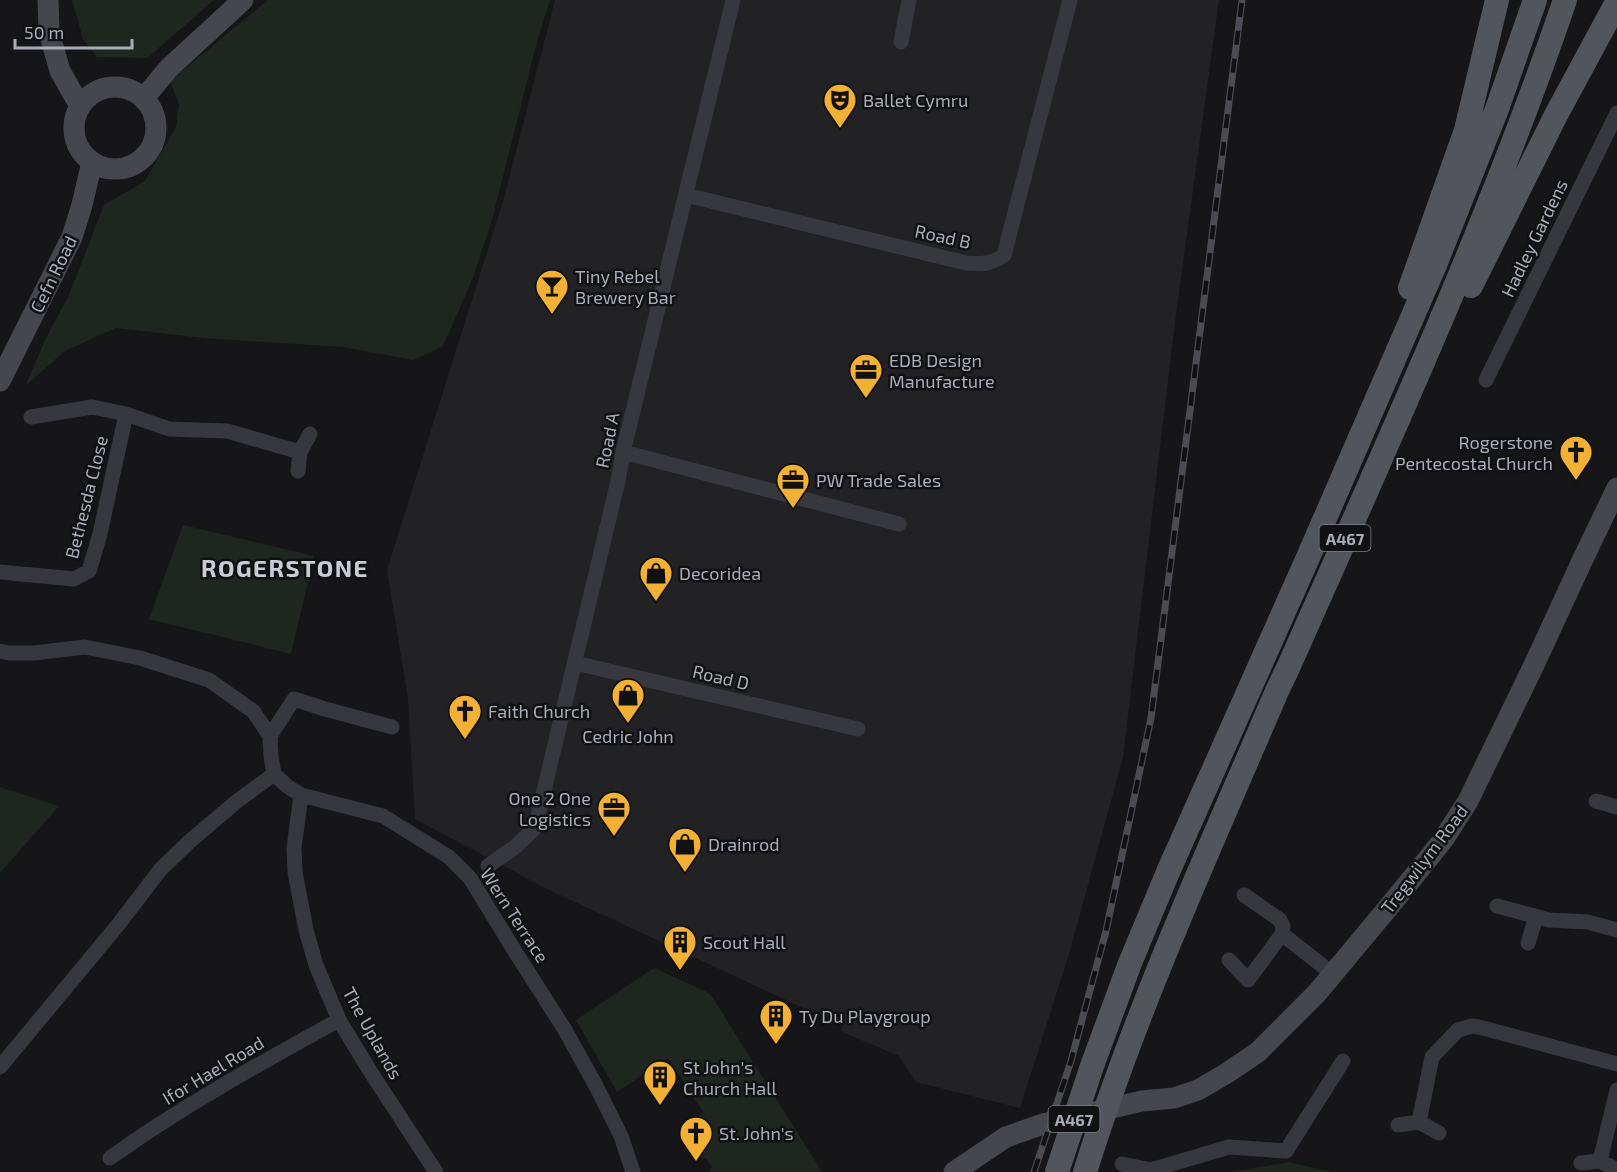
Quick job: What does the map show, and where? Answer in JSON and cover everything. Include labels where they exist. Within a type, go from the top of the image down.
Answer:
[{"type":"main road","points":[[1339,485],[1466,130],[1497,0]]},
{"type":"main road","name":"A467","points":[[1057,1172],[1092,1066],[1151,913],[1435,265],[1497,109],[1535,0]]},
{"type":"main road","name":"A467","points":[[1085,1172],[1117,1073],[1166,947],[1446,309],[1520,124],[1565,0]]},
{"type":"main road","points":[[1288,668],[1500,225],[1617,2]]},
{"type":"street","points":[[48,0],[49,32],[60,71],[80,106]]},
{"type":"street","points":[[144,98],[170,68],[243,0]]},
{"type":"street","name":"Road A","points":[[488,866],[515,847],[535,828],[733,0]]},
{"type":"street","points":[[901,42],[909,0]]},
{"type":"street","name":"Road B","points":[[686,195],[966,263],[985,264],[995,261],[1004,255],[1070,0]]},
{"type":"street","points":[[110,87],[131,90],[144,98],[153,112],[156,132],[150,150],[139,161],[120,169],[107,168],[92,162],[78,145],[74,133],[75,120],[80,106],[99,90],[110,87]]},
{"type":"street","name":"Hadley Gardens","points":[[1486,380],[1617,113]]},
{"type":"street","name":"Cefn Road","points":[[0,381],[72,237],[92,162]]},
{"type":"street","points":[[31,417],[92,407],[126,414],[169,429],[227,431],[300,452]]},
{"type":"street","name":"Bethesda Close","points":[[0,572],[74,579],[89,571],[100,534],[126,414]]},
{"type":"street","points":[[298,471],[300,452],[310,434]]},
{"type":"street","points":[[624,452],[899,524]]},
{"type":"street","name":"Tregwilym Road","points":[[954,1172],[1006,1137],[1043,1124],[1142,1101],[1174,1098],[1198,1090],[1258,1052],[1317,993],[1443,840],[1468,801],[1617,488]]},
{"type":"street","points":[[0,651],[34,653],[85,647],[141,658],[209,680],[254,711],[270,736],[274,774],[236,802],[160,870],[118,925],[0,1067]]},
{"type":"street","name":"Road D","points":[[575,663],[858,729]]},
{"type":"street","points":[[270,736],[294,699],[325,710],[392,727]]},
{"type":"street","name":"Wern Terrace","points":[[274,774],[301,795],[383,816],[449,857],[470,878],[570,1039],[621,1136],[633,1172]]},
{"type":"street","name":"The Uplands","points":[[301,795],[294,848],[295,872],[298,895],[316,965],[339,1020],[436,1172]]},
{"type":"street","points":[[1596,801],[1617,807]]},
{"type":"street","points":[[1229,960],[1248,980],[1282,934],[1280,920],[1244,895]]},
{"type":"street","points":[[1497,906],[1558,922],[1588,922],[1617,930]]},
{"type":"street","points":[[1528,943],[1536,917]]},
{"type":"street","points":[[1282,934],[1333,974]]},
{"type":"street","name":"Ifor Hael Road","points":[[110,1158],[142,1134],[339,1020]]},
{"type":"street","points":[[1419,1122],[1432,1057],[1453,1034],[1464,1027],[1479,1027],[1617,1064]]},
{"type":"street","points":[[1122,1164],[1151,1170],[1229,1147],[1286,1151],[1343,1061]]},
{"type":"street","points":[[1600,1161],[1617,1090]]},
{"type":"street","points":[[1398,1125],[1419,1122],[1439,1133]]},
{"type":"street","points":[[1581,1164],[1600,1161],[1617,1170]]},
{"type":"shaded area","points":[[72,0],[214,0],[147,58],[97,57],[83,39]]},
{"type":"shaded area","points":[[268,0],[550,0],[538,38],[493,216],[473,278],[443,346],[413,360],[343,347],[203,338],[116,328],[65,351],[26,385],[45,340],[69,295],[104,205],[145,181],[176,127],[179,104],[170,81]]},
{"type":"shaded area","points":[[555,0],[1219,0],[1176,314],[1123,757],[1069,954],[1020,1108],[916,1082],[899,1056],[842,1032],[842,1026],[545,888],[415,819],[408,699],[387,570],[504,198]]},
{"type":"shaded area","points":[[183,525],[314,556],[291,654],[149,619]]},
{"type":"shaded area","points":[[0,787],[59,806],[0,873]]},
{"type":"shaded area","points":[[654,968],[711,995],[822,1172],[711,1172],[709,1170],[712,1167],[706,1158],[702,1159],[681,1128],[703,1112],[668,1058],[617,1092],[576,1020]]},
{"type":"shaded area","points":[[1289,1162],[1332,1172],[1230,1172]]},
{"type":"railway","points":[[1034,1172],[1071,1061],[1106,931],[1151,718],[1242,0]]},
{"type":"place","name":"Ballet Cymru","points":[[840,129]]},
{"type":"place","name":"Tiny Rebel Brewery Bar","points":[[552,315]]},
{"type":"place","name":"EDB Design Manufacture","points":[[866,399]]},
{"type":"place","name":"Rogerstone Pentecostal Church","points":[[1576,481]]},
{"type":"place","name":"PW Trade Sales","points":[[793,509]]},
{"type":"place","name":"Decoridea","points":[[656,602]]},
{"type":"place","name":"Cedric John","points":[[628,724]]},
{"type":"place","name":"Faith Church","points":[[465,740]]},
{"type":"place","name":"One 2 One Logistics","points":[[614,837]]},
{"type":"place","name":"Drainrod","points":[[685,873]]},
{"type":"place","name":"Scout Hall","points":[[680,971]]},
{"type":"place","name":"Ty Du Playgroup","points":[[776,1045]]},
{"type":"place","name":"St John's Church Hall","points":[[660,1106]]},
{"type":"place","name":"St. John's","points":[[696,1162]]},
{"type":"district","name":"ROGERSTONE","points":[[285,567]]}]
